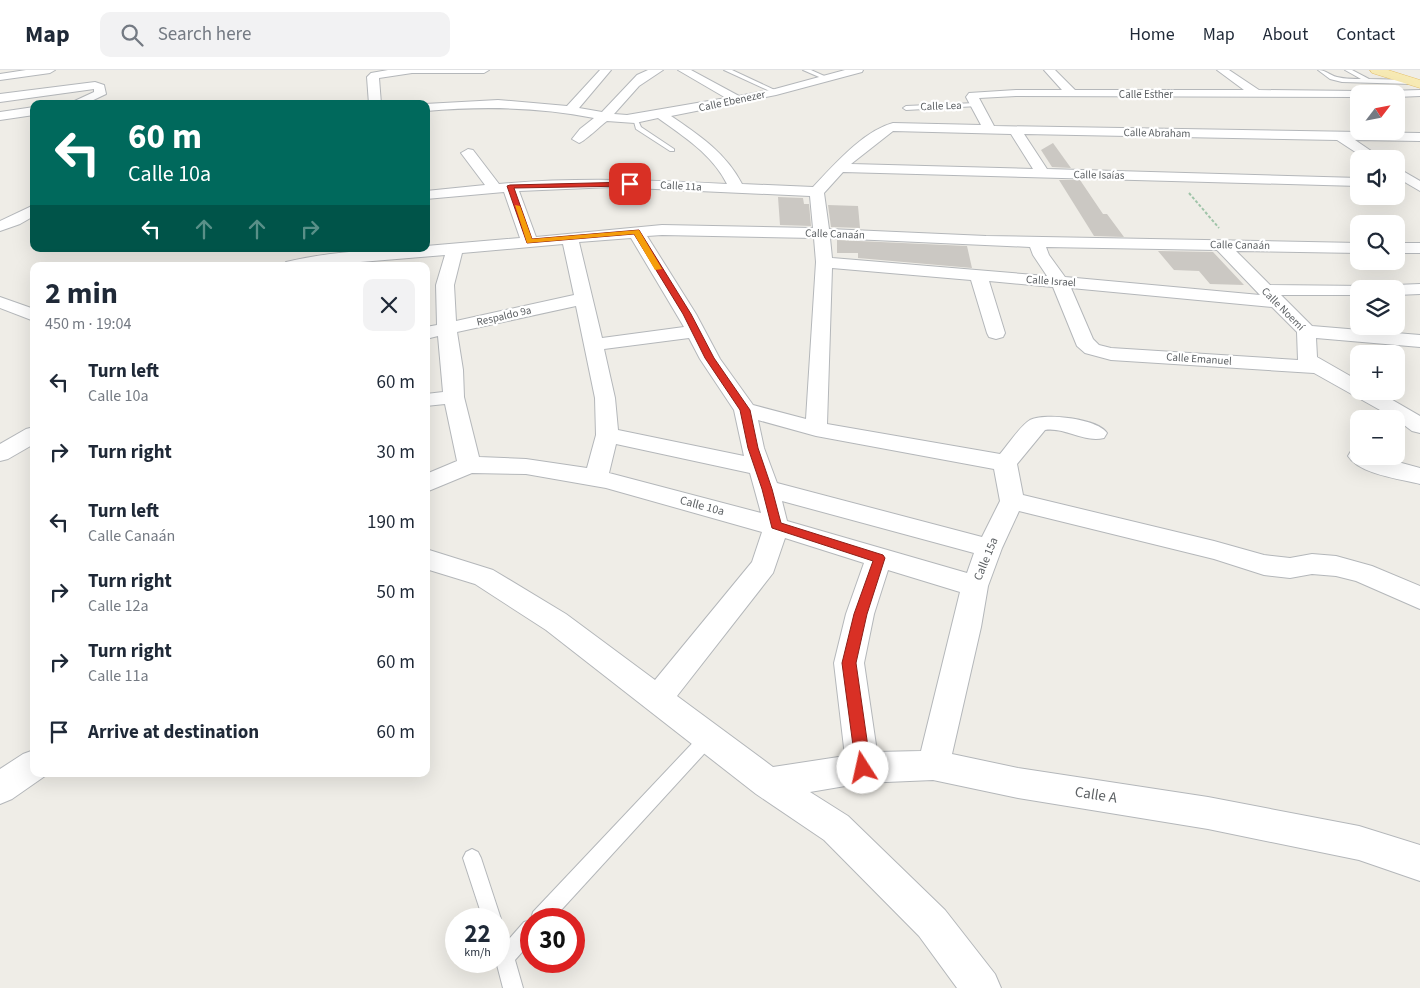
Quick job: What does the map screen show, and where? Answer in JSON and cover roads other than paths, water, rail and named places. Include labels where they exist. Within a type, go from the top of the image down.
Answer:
[{"type":"main road","points":[[1378,76],[1416,83]]},
{"type":"street","points":[[0,77],[50,70]]},
{"type":"street","points":[[375,100],[373,77],[375,75],[412,70],[486,73]]},
{"type":"street","points":[[570,110],[606,70]]},
{"type":"street","points":[[579,140],[585,130],[604,116],[634,83],[658,70]]},
{"type":"street","points":[[682,70],[738,100]]},
{"type":"street","name":"Calle Ebenezer","points":[[430,106],[483,99],[570,110],[617,120],[635,119],[776,92],[858,70]]},
{"type":"street","points":[[1049,70],[1074,94]]},
{"type":"street","points":[[1222,70],[1257,94]]},
{"type":"street","points":[[0,98],[95,85],[100,87],[100,94],[84,100]]},
{"type":"street","points":[[1405,93],[1420,93]]},
{"type":"street","name":"Calle Esther","points":[[976,105],[972,97],[980,94],[1350,94]]},
{"type":"street","points":[[976,105],[990,130]]},
{"type":"street","points":[[0,116],[30,112]]},
{"type":"street","points":[[662,115],[713,152],[730,172],[737,189]]},
{"type":"street","name":"Calle Abraham","points":[[839,168],[882,131],[893,127],[1420,137]]},
{"type":"street","points":[[1015,130],[1043,174]]},
{"type":"street","points":[[1341,137],[1362,150]]},
{"type":"street","points":[[468,153],[503,187],[529,241]]},
{"type":"street","points":[[816,429],[824,262],[817,192],[839,168]]},
{"type":"street","name":"Calle Isaías","points":[[839,168],[1350,182]]},
{"type":"street","points":[[1405,176],[1418,184]]},
{"type":"street","name":"Calle 11a","points":[[430,195],[503,187],[612,183],[817,192]]},
{"type":"street","points":[[1405,183],[1418,184]]},
{"type":"street","points":[[0,226],[15,221],[30,212]]},
{"type":"street","name":"Calle Canaán","points":[[430,250],[662,230],[1350,248]]},
{"type":"street","points":[[636,232],[696,331],[710,358],[745,410],[753,448],[776,526],[764,566],[657,699]]},
{"type":"street","points":[[570,237],[605,398],[607,434],[596,478]]},
{"type":"street","points":[[1036,241],[1041,255],[1060,282]]},
{"type":"street","name":"Calle Noemí","points":[[1228,245],[1270,296],[1306,331],[1307,359],[1318,367]]},
{"type":"street","points":[[1405,248],[1420,248]]},
{"type":"street","points":[[454,249],[436,287],[447,329],[453,370],[454,397],[469,465]]},
{"type":"street","name":"Calle Canaán","points":[[300,262],[314,255],[374,252]]},
{"type":"street","name":"Calle Israel","points":[[824,262],[979,276],[1270,296],[1350,291]]},
{"type":"street","points":[[979,276],[996,333]]},
{"type":"street","name":"Calle Emanuel","points":[[1060,282],[1084,342],[1092,348],[1111,354],[1318,367]]},
{"type":"street","points":[[1405,290],[1420,290]]},
{"type":"street","name":"Respaldo 9a","points":[[430,332],[582,299]]},
{"type":"street","points":[[0,302],[30,314]]},
{"type":"street","points":[[593,345],[696,331]]},
{"type":"street","points":[[1306,331],[1420,341]]},
{"type":"street","points":[[1318,367],[1350,385]]},
{"type":"street","points":[[430,400],[454,397]]},
{"type":"street","points":[[1374,400],[1408,423]]},
{"type":"street","points":[[745,410],[816,429],[1005,463]]},
{"type":"street","points":[[1005,463],[1037,425],[1045,421],[1056,422],[1096,433]]},
{"type":"street","points":[[607,434],[763,478],[989,548]]},
{"type":"street","points":[[0,454],[30,436]]},
{"type":"street","points":[[1005,463],[1012,501],[1214,550],[1264,565],[1290,568],[1312,564],[1336,566],[1364,573],[1420,598]]},
{"type":"street","name":"Calle 10a","points":[[430,482],[469,465],[524,467],[581,474],[776,526],[975,586]]},
{"type":"street","points":[[1376,465],[1420,476]]},
{"type":"street","name":"Calle 15a","points":[[933,765],[967,627],[975,586],[989,548],[1012,501]]},
{"type":"street","points":[[863,768],[849,663],[860,614],[879,558]]},
{"type":"street","points":[[430,560],[484,577],[556,622],[768,783],[836,828],[932,923],[981,988]]},
{"type":"street","name":"Calle A","points":[[768,783],[863,768],[933,765],[1018,783],[1208,813],[1360,843],[1420,863]]},
{"type":"street","points":[[0,788],[30,768]]},
{"type":"lane","points":[[727,70],[776,92]]},
{"type":"lane","points":[[806,70],[828,79]]},
{"type":"lane","points":[[1321,70],[1332,78],[1342,80],[1378,76]]},
{"type":"lane","points":[[1348,70],[1363,78],[1378,76]]},
{"type":"lane","name":"Calle Lea","points":[[906,108],[976,105]]},
{"type":"lane","points":[[635,119],[638,128],[672,150]]},
{"type":"lane","points":[[550,908],[708,738]]},
{"type":"lane","points":[[472,858],[488,908]]},
{"type":"lane","points":[[510,952],[520,941]]},
{"type":"lane","points":[[509,973],[513,988]]}]
